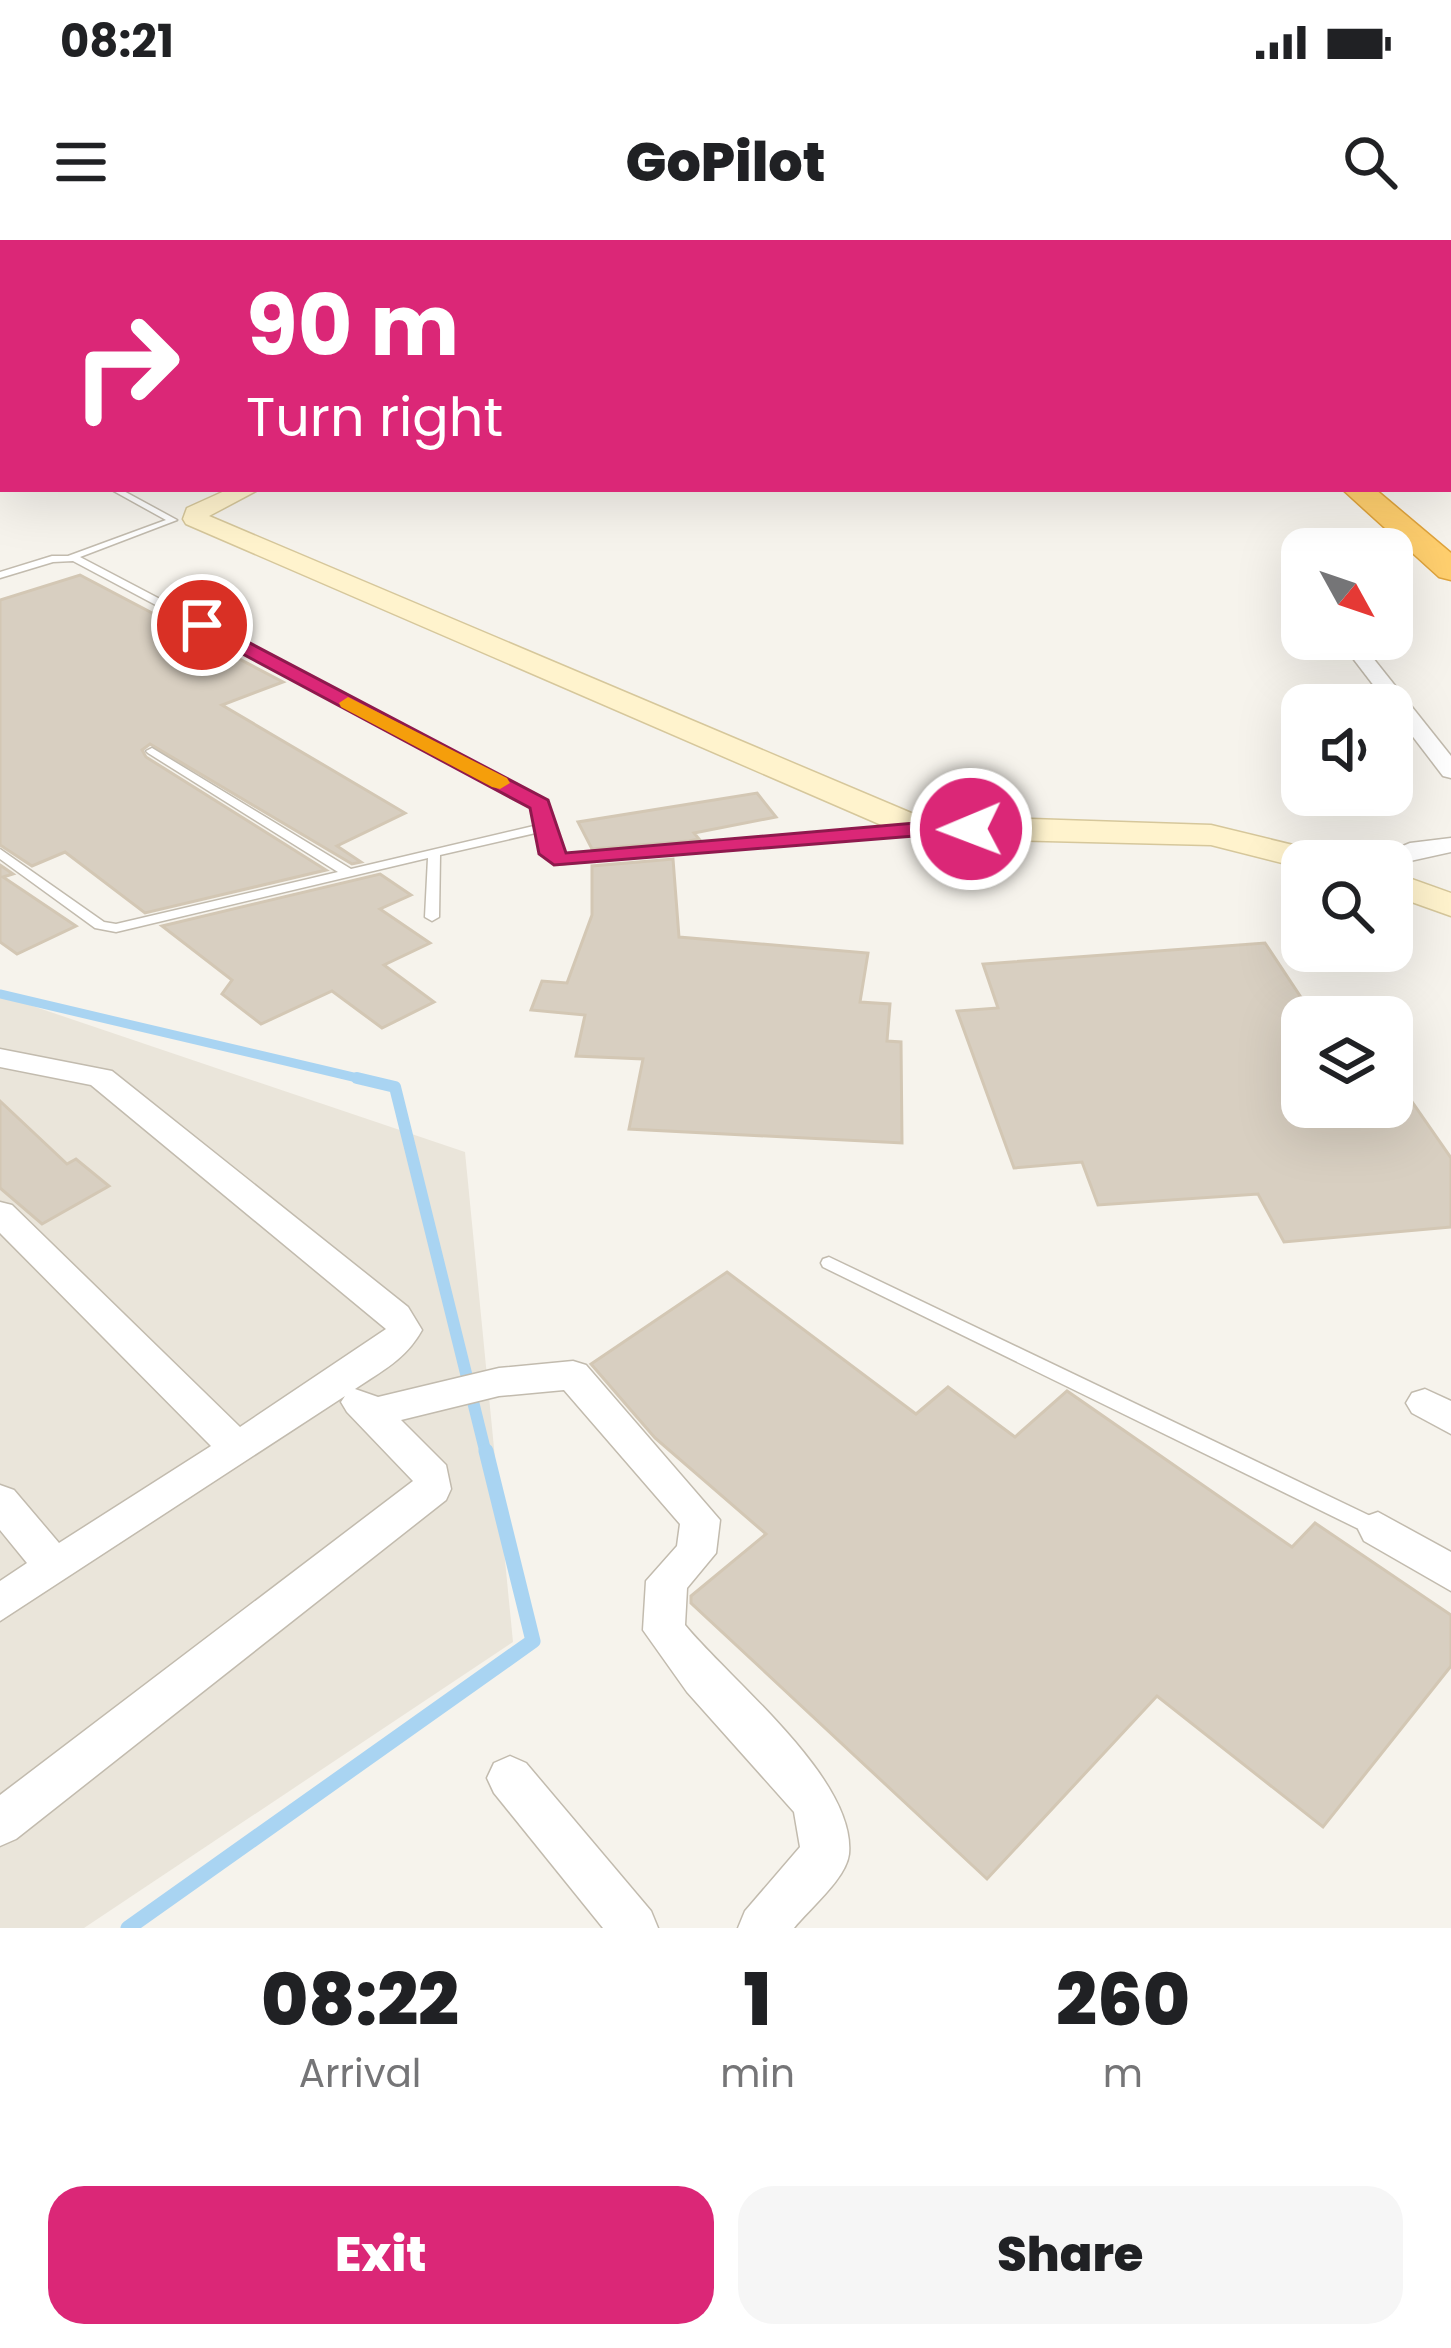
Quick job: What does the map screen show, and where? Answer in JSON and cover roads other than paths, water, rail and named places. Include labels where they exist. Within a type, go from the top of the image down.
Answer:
[{"type":"highway","points":[[1327,492],[1368,528]]},
{"type":"highway","points":[[1360,492],[1451,570]]},
{"type":"highway","points":[[1413,569],[1451,606]]},
{"type":"street","points":[[242,492],[194,517],[894,819],[927,828],[1211,835],[1281,852]]},
{"type":"street","points":[[1364,660],[1451,771]]},
{"type":"street","points":[[1413,850],[1451,844]]},
{"type":"street","points":[[1413,891],[1451,905]]},
{"type":"street","points":[[0,1058],[101,1078],[403,1322],[402,1336],[339,1381],[0,1604]]},
{"type":"street","points":[[0,1213],[235,1446]]},
{"type":"street","points":[[370,1413],[499,1382],[573,1375],[700,1520],[696,1552],[667,1581],[664,1630],[815,1802],[825,1854],[762,1928]]},
{"type":"street","points":[[0,1823],[432,1489],[432,1476],[339,1381]]},
{"type":"street","points":[[0,1502],[54,1567]]},
{"type":"street","points":[[1378,1529],[1451,1573]]},
{"type":"street","points":[[510,1778],[634,1928]]},
{"type":"lane","points":[[0,575],[72,557],[173,520],[120,492]]},
{"type":"lane","points":[[72,557],[541,805],[551,854],[574,862],[927,828]]},
{"type":"lane","points":[[152,751],[350,873]]},
{"type":"lane","points":[[0,853],[111,928],[544,826]]},
{"type":"lane","points":[[432,917],[434,853]]},
{"type":"lane","points":[[830,1263],[1378,1529]]},
{"type":"waterway","points":[[0,994],[370,1081]]},
{"type":"waterway","points":[[357,1078],[395,1087],[486,1454]]},
{"type":"waterway","points":[[128,1928],[533,1641],[486,1451]]}]
